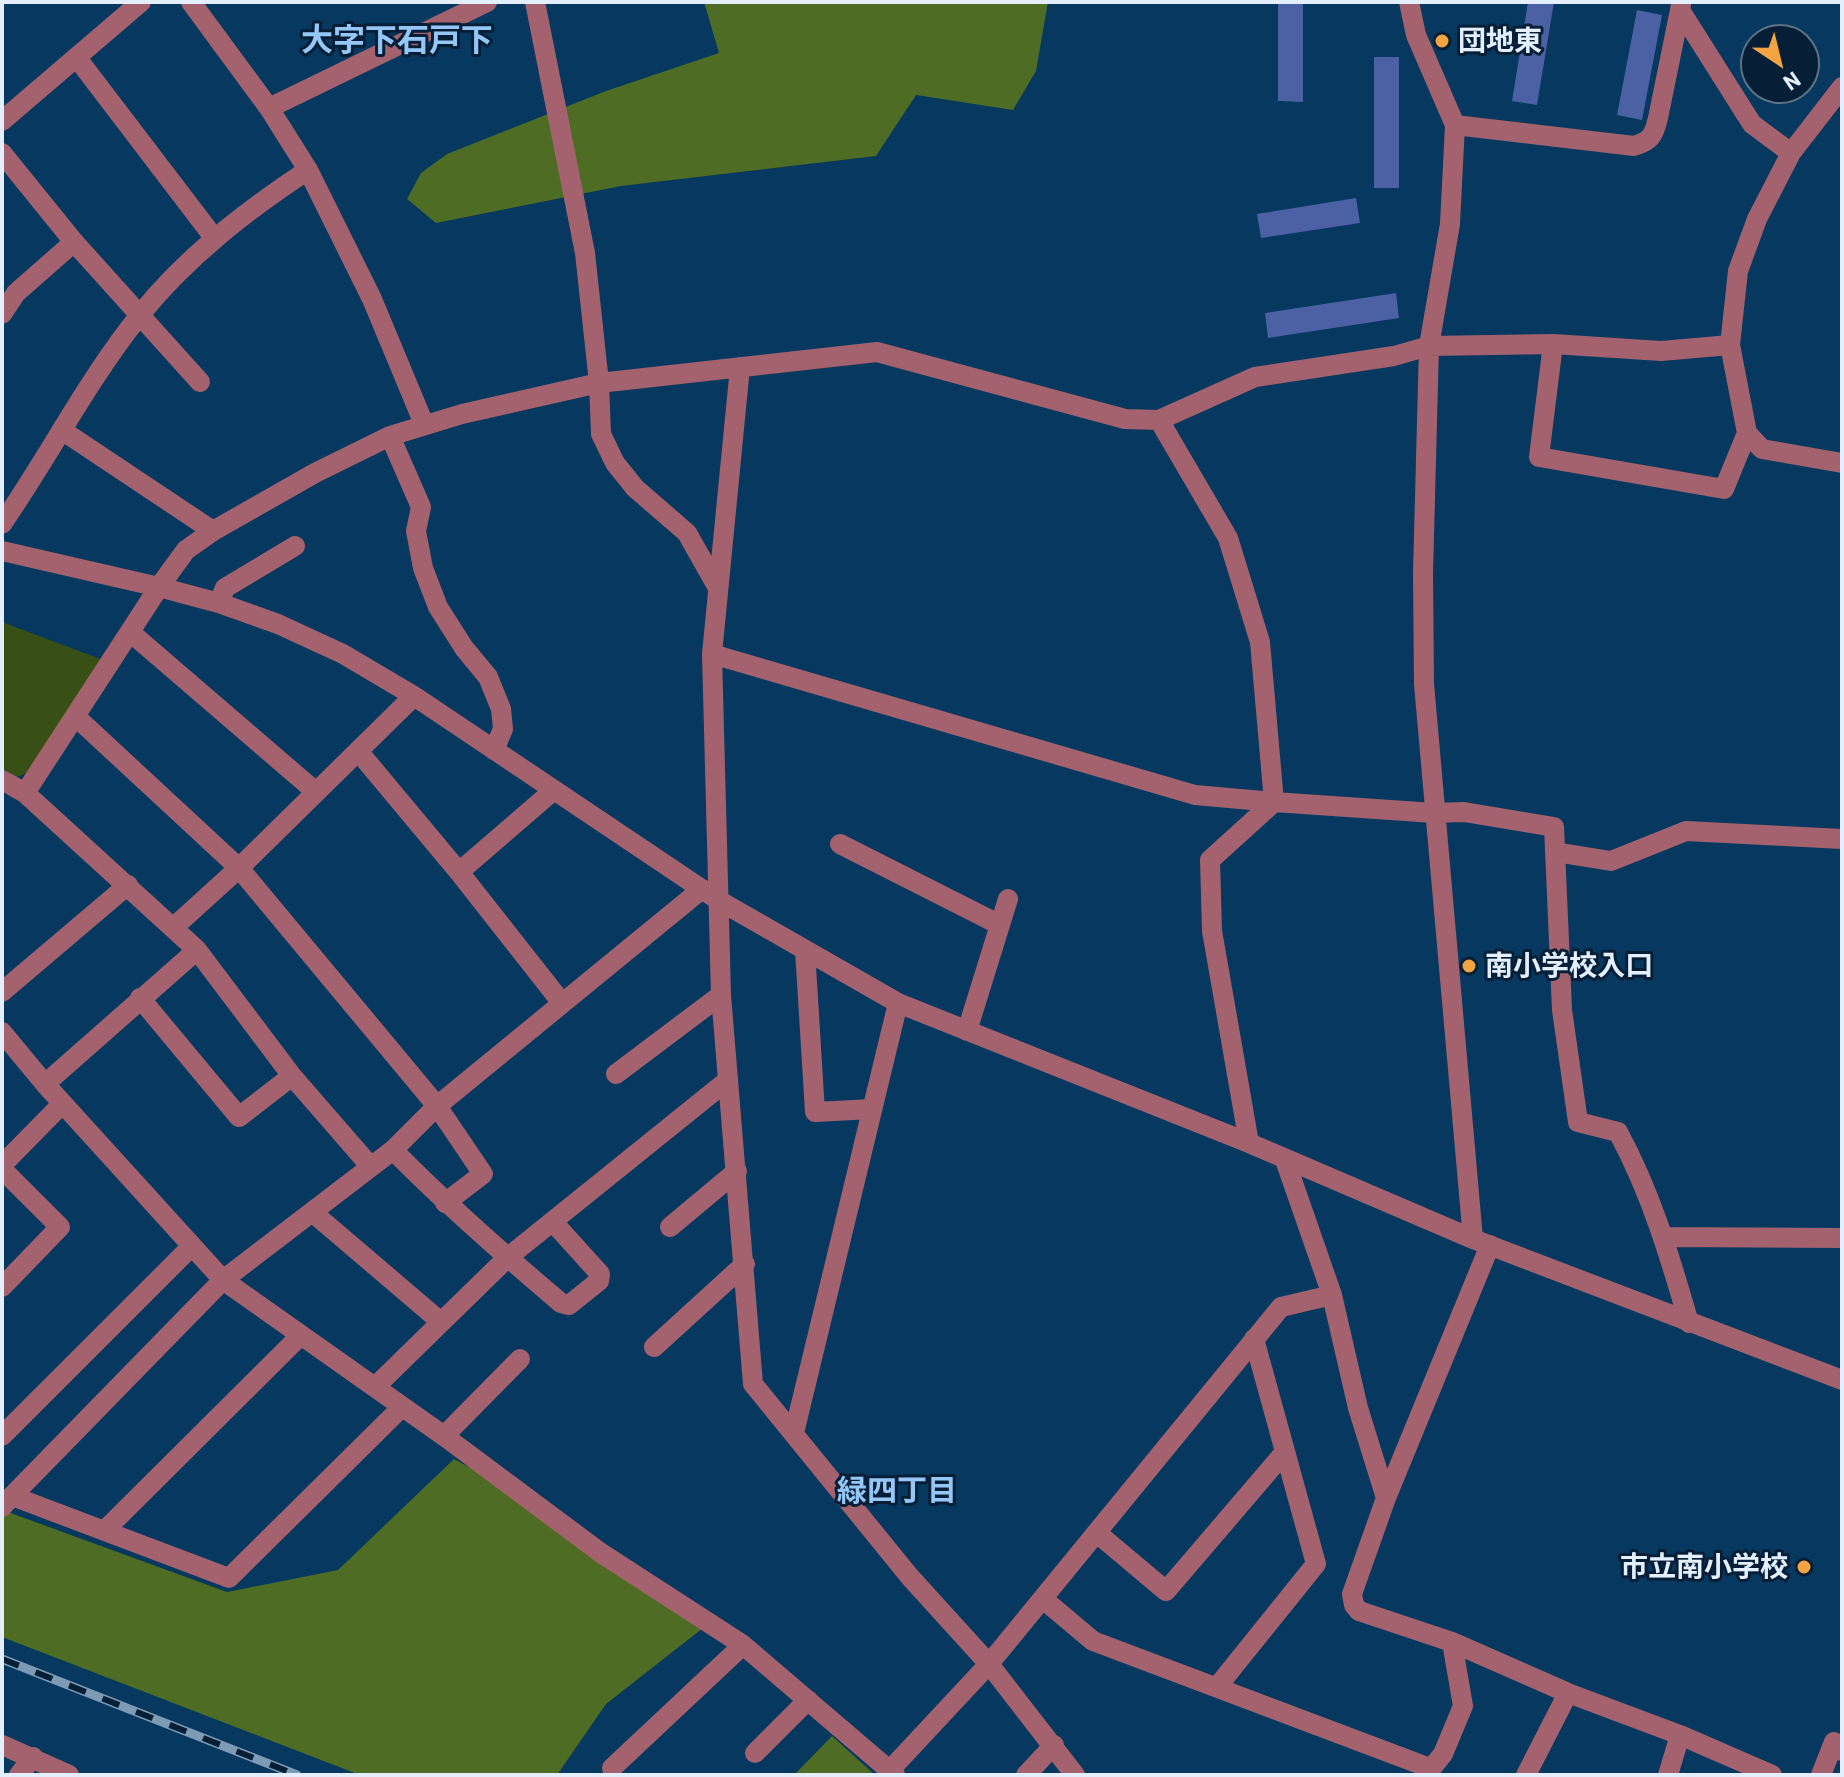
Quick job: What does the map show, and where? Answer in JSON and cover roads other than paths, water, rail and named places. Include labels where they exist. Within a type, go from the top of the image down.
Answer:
[{"type":"street","points":[[2,121],[141,2]]},
{"type":"street","points":[[191,2],[269,108],[308,170],[372,299],[424,424]]},
{"type":"street","points":[[269,108],[487,2]]},
{"type":"street","points":[[535,2],[585,253],[599,383],[601,434],[615,463],[635,488],[687,533],[718,588]]},
{"type":"street","points":[[1409,2],[1416,35],[1455,125],[1450,224],[1429,346],[1423,573],[1424,684],[1434,813],[1482,1242],[1352,1594],[1354,1605],[1359,1611],[1452,1642],[1568,1693],[1680,1735],[1772,1775]]},
{"type":"street","points":[[1455,125],[1634,146],[1647,142],[1654,134],[1681,6]]},
{"type":"street","points":[[1681,6],[1752,124],[1791,153]]},
{"type":"street","points":[[77,58],[215,239]]},
{"type":"street","points":[[1842,87],[1791,153],[1757,219],[1738,271],[1730,345],[1747,433],[1762,449],[1842,463]]},
{"type":"street","points":[[2,153],[74,242],[200,382]]},
{"type":"street","points":[[2,524],[139,315],[215,239],[252,207],[308,170]]},
{"type":"street","points":[[2,314],[9,288],[74,242]]},
{"type":"street","points":[[25,793],[186,550],[213,531],[315,473],[390,436],[424,424],[599,383],[877,352],[1125,419],[1159,420],[1255,377],[1394,356],[1429,346],[1553,344],[1661,351],[1730,345]]},
{"type":"street","points":[[1553,344],[1539,457],[1724,489],[1747,433]]},
{"type":"street","points":[[740,367],[712,654],[710,894],[737,1171],[753,1384],[910,1577],[989,1664],[1075,1775]]},
{"type":"street","points":[[1159,420],[1228,538],[1260,642],[1274,802]]},
{"type":"street","points":[[63,431],[213,531]]},
{"type":"street","points":[[390,436],[421,507],[416,531],[423,568],[438,607],[464,648],[488,677],[501,709],[503,729],[494,750]]},
{"type":"street","points":[[219,603],[225,588],[295,546]]},
{"type":"street","points":[[2,551],[159,587],[219,603],[278,624],[343,654],[414,696],[710,894],[898,1003],[1249,1143],[1482,1242],[1842,1380]]},
{"type":"street","points":[[130,632],[316,792]]},
{"type":"street","points":[[712,654],[1195,795],[1434,813],[1464,812],[1554,827],[1562,1010],[1578,1122],[1618,1132],[1636,1166],[1664,1237],[1689,1323]]},
{"type":"street","points":[[174,927],[239,868],[414,696]]},
{"type":"street","points":[[75,716],[239,868],[437,1106],[483,1174],[445,1203]]},
{"type":"street","points":[[358,751],[562,1003]]},
{"type":"street","points":[[2,780],[25,793],[197,950],[292,1076],[371,1167]]},
{"type":"street","points":[[459,872],[554,790]]},
{"type":"street","points":[[1249,1143],[1212,931],[1210,860],[1274,802]]},
{"type":"street","points":[[1555,852],[1611,861],[1686,831],[1842,839]]},
{"type":"street","points":[[840,844],[1000,925]]},
{"type":"street","points":[[2,992],[128,885]]},
{"type":"street","points":[[402,1407],[229,1578],[104,1531],[7,1502],[223,1280],[393,1150],[437,1106],[562,1003],[710,894]]},
{"type":"street","points":[[967,1031],[1008,899]]},
{"type":"street","points":[[45,1084],[197,950]]},
{"type":"street","points":[[805,950],[815,1112],[872,1109]]},
{"type":"street","points":[[616,1074],[721,995]]},
{"type":"street","points":[[140,998],[239,1117],[292,1076]]},
{"type":"street","points":[[794,1433],[898,1003]]},
{"type":"street","points":[[2,1032],[62,1104],[223,1280],[444,1436],[601,1553],[743,1645],[893,1772],[989,1664],[1281,1307],[1332,1295]]},
{"type":"street","points":[[375,1387],[507,1258],[728,1080]]},
{"type":"street","points":[[2,1287],[60,1227],[2,1167],[62,1104]]},
{"type":"street","points":[[393,1150],[445,1203],[507,1258],[561,1303],[569,1305],[599,1281],[600,1274],[553,1222]]},
{"type":"street","points":[[1285,1160],[1332,1295],[1358,1408],[1386,1498]]},
{"type":"street","points":[[670,1227],[737,1171]]},
{"type":"street","points":[[312,1212],[441,1322]]},
{"type":"street","points":[[1664,1237],[1842,1238]]},
{"type":"street","points":[[2,1436],[192,1246]]},
{"type":"street","points":[[654,1347],[745,1264]]},
{"type":"street","points":[[104,1531],[301,1335]]},
{"type":"street","points":[[1217,1687],[1316,1564],[1254,1339]]},
{"type":"street","points":[[444,1436],[520,1359]]},
{"type":"street","points":[[1097,1533],[1166,1591],[1284,1453]]},
{"type":"street","points":[[1043,1599],[1093,1641],[1428,1771],[1443,1754],[1463,1706],[1452,1642]]},
{"type":"street","points":[[612,1768],[743,1645]]},
{"type":"street","points":[[1526,1775],[1568,1693]]},
{"type":"street","points":[[755,1753],[808,1700]]},
{"type":"street","points":[[1668,1775],[1680,1735]]},
{"type":"street","points":[[1821,1775],[1834,1742],[1842,1751]]},
{"type":"street","points":[[2,1745],[69,1775]]},
{"type":"street","points":[[1026,1775],[1054,1745]]},
{"type":"street","points":[[19,1775],[33,1757]]},
{"type":"railway","points":[[2,1659],[297,1775]]},
{"type":"place","name":"団地東","points":[[1442,41]]},
{"type":"place","name":"南小学校入口","points":[[1469,966]]},
{"type":"place","name":"市立南小学校","points":[[1804,1567]]},
{"type":"district","name":"大字下石戸下","points":[[397,40]]},
{"type":"district","name":"緑四丁目","points":[[897,1491]]}]
